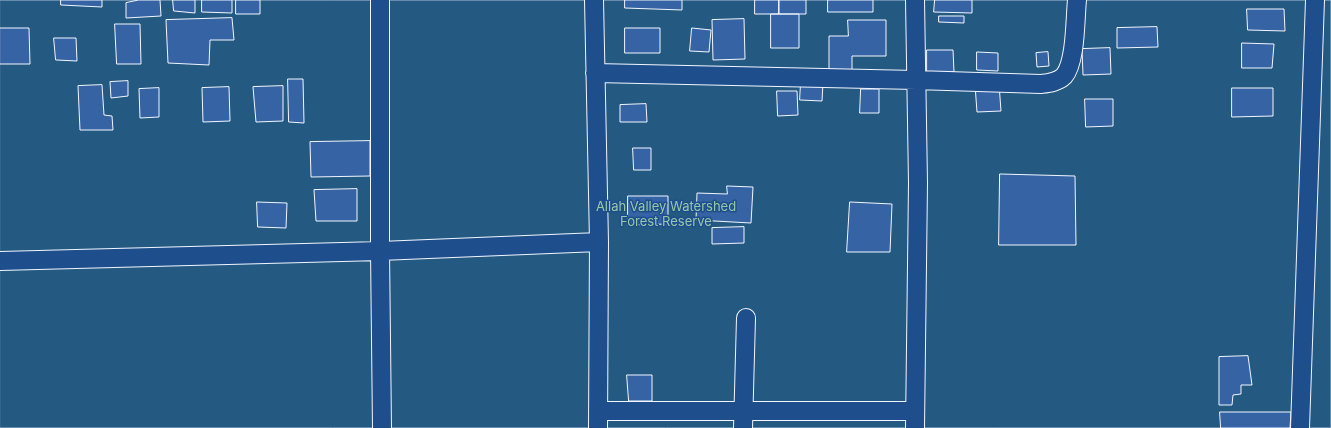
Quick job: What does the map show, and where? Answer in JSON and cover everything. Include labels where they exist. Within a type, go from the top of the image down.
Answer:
[{"type":"street","points":[[380,0],[382,428]]},
{"type":"street","points":[[594,0],[598,242],[598,419],[743,420],[915,419],[918,183],[915,0]]},
{"type":"street","points":[[595,73],[1041,84],[1053,82],[1063,77],[1068,69],[1074,45],[1077,0]]},
{"type":"street","points":[[1300,428],[1315,0]]},
{"type":"street","points":[[0,261],[380,251],[598,242]]},
{"type":"street","points":[[743,420],[746,318]]},
{"type":"green space","name":"Allah Valley Watershed Forest Reserve","points":[[0,0],[1331,0],[1331,428],[0,428]]},
{"type":"building","points":[[61,0],[102,0],[102,7],[61,5]]},
{"type":"building","points":[[139,0],[160,0],[161,16],[126,18],[126,3]]},
{"type":"building","points":[[173,0],[195,0],[195,13],[174,11]]},
{"type":"building","points":[[202,0],[232,0],[232,13],[202,12]]},
{"type":"building","points":[[236,0],[260,0],[260,14],[236,14]]},
{"type":"building","points":[[625,0],[682,0],[682,10],[625,8]]},
{"type":"building","points":[[755,0],[779,0],[779,14],[755,14]]},
{"type":"building","points":[[779,0],[806,0],[806,14],[779,14]]},
{"type":"building","points":[[828,0],[873,0],[873,12],[828,12]]},
{"type":"building","points":[[935,0],[972,0],[972,13],[934,12]]},
{"type":"building","points":[[1247,9],[1284,9],[1285,31],[1248,30]]},
{"type":"building","points":[[771,14],[799,14],[799,48],[771,48]]},
{"type":"building","points":[[939,16],[964,16],[964,23],[939,22]]},
{"type":"building","points":[[232,18],[234,40],[210,40],[209,65],[168,63],[166,20]]},
{"type":"building","points":[[744,19],[745,59],[713,60],[712,20]]},
{"type":"building","points":[[848,20],[886,20],[886,56],[852,56],[852,70],[829,70],[829,36],[848,36]]},
{"type":"building","points":[[115,24],[140,24],[141,64],[117,64]]},
{"type":"building","points":[[1157,27],[1158,47],[1117,48],[1117,28]]},
{"type":"building","points":[[0,28],[29,28],[30,64],[0,64]]},
{"type":"building","points":[[625,28],[660,28],[660,53],[625,53]]},
{"type":"building","points":[[692,28],[711,30],[709,52],[690,51]]},
{"type":"building","points":[[54,38],[76,38],[77,61],[56,60]]},
{"type":"building","points":[[1242,43],[1274,44],[1272,68],[1242,68]]},
{"type":"building","points":[[1110,48],[1111,74],[1083,75],[1082,49]]},
{"type":"building","points":[[927,50],[953,50],[954,72],[927,72]]},
{"type":"building","points":[[977,52],[998,53],[998,71],[977,70]]},
{"type":"building","points":[[1048,52],[1049,66],[1037,67],[1036,53]]},
{"type":"building","points":[[288,79],[303,79],[304,123],[289,122]]},
{"type":"building","points":[[128,81],[128,96],[111,98],[110,82]]},
{"type":"building","points":[[801,82],[823,83],[822,101],[800,100]]},
{"type":"building","points":[[999,84],[1001,111],[977,112],[975,85]]},
{"type":"building","points":[[102,85],[104,115],[112,116],[113,130],[80,130],[78,86]]},
{"type":"building","points":[[283,86],[283,121],[256,122],[253,87]]},
{"type":"building","points":[[229,87],[230,121],[203,122],[202,88]]},
{"type":"building","points":[[159,88],[159,117],[140,118],[139,89]]},
{"type":"building","points":[[1232,88],[1273,88],[1273,116],[1232,117]]},
{"type":"building","points":[[861,89],[879,89],[879,113],[860,113]]},
{"type":"building","points":[[777,91],[797,91],[798,115],[778,116]]},
{"type":"building","points":[[1085,99],[1113,99],[1113,126],[1086,127]]},
{"type":"building","points":[[646,104],[647,122],[620,122],[620,105]]},
{"type":"building","points":[[370,141],[370,176],[311,177],[310,142]]},
{"type":"building","points":[[633,148],[651,148],[651,170],[634,170]]},
{"type":"building","points":[[1000,174],[1075,176],[1076,245],[999,245]]},
{"type":"building","points":[[727,186],[753,187],[751,223],[696,220],[697,193],[727,194]]},
{"type":"building","points":[[357,189],[357,221],[316,221],[314,190]]},
{"type":"building","points":[[628,196],[668,196],[668,224],[628,225]]},
{"type":"building","points":[[257,202],[287,203],[286,228],[258,227]]},
{"type":"building","points":[[850,202],[892,204],[890,252],[847,252]]},
{"type":"building","points":[[744,227],[744,243],[712,244],[712,228]]},
{"type":"building","points":[[1248,356],[1252,385],[1241,385],[1241,394],[1233,395],[1232,405],[1219,405],[1219,357]]},
{"type":"building","points":[[627,375],[652,375],[652,401],[629,401]]},
{"type":"building","points":[[1220,412],[1291,412],[1290,428],[1221,428]]}]
